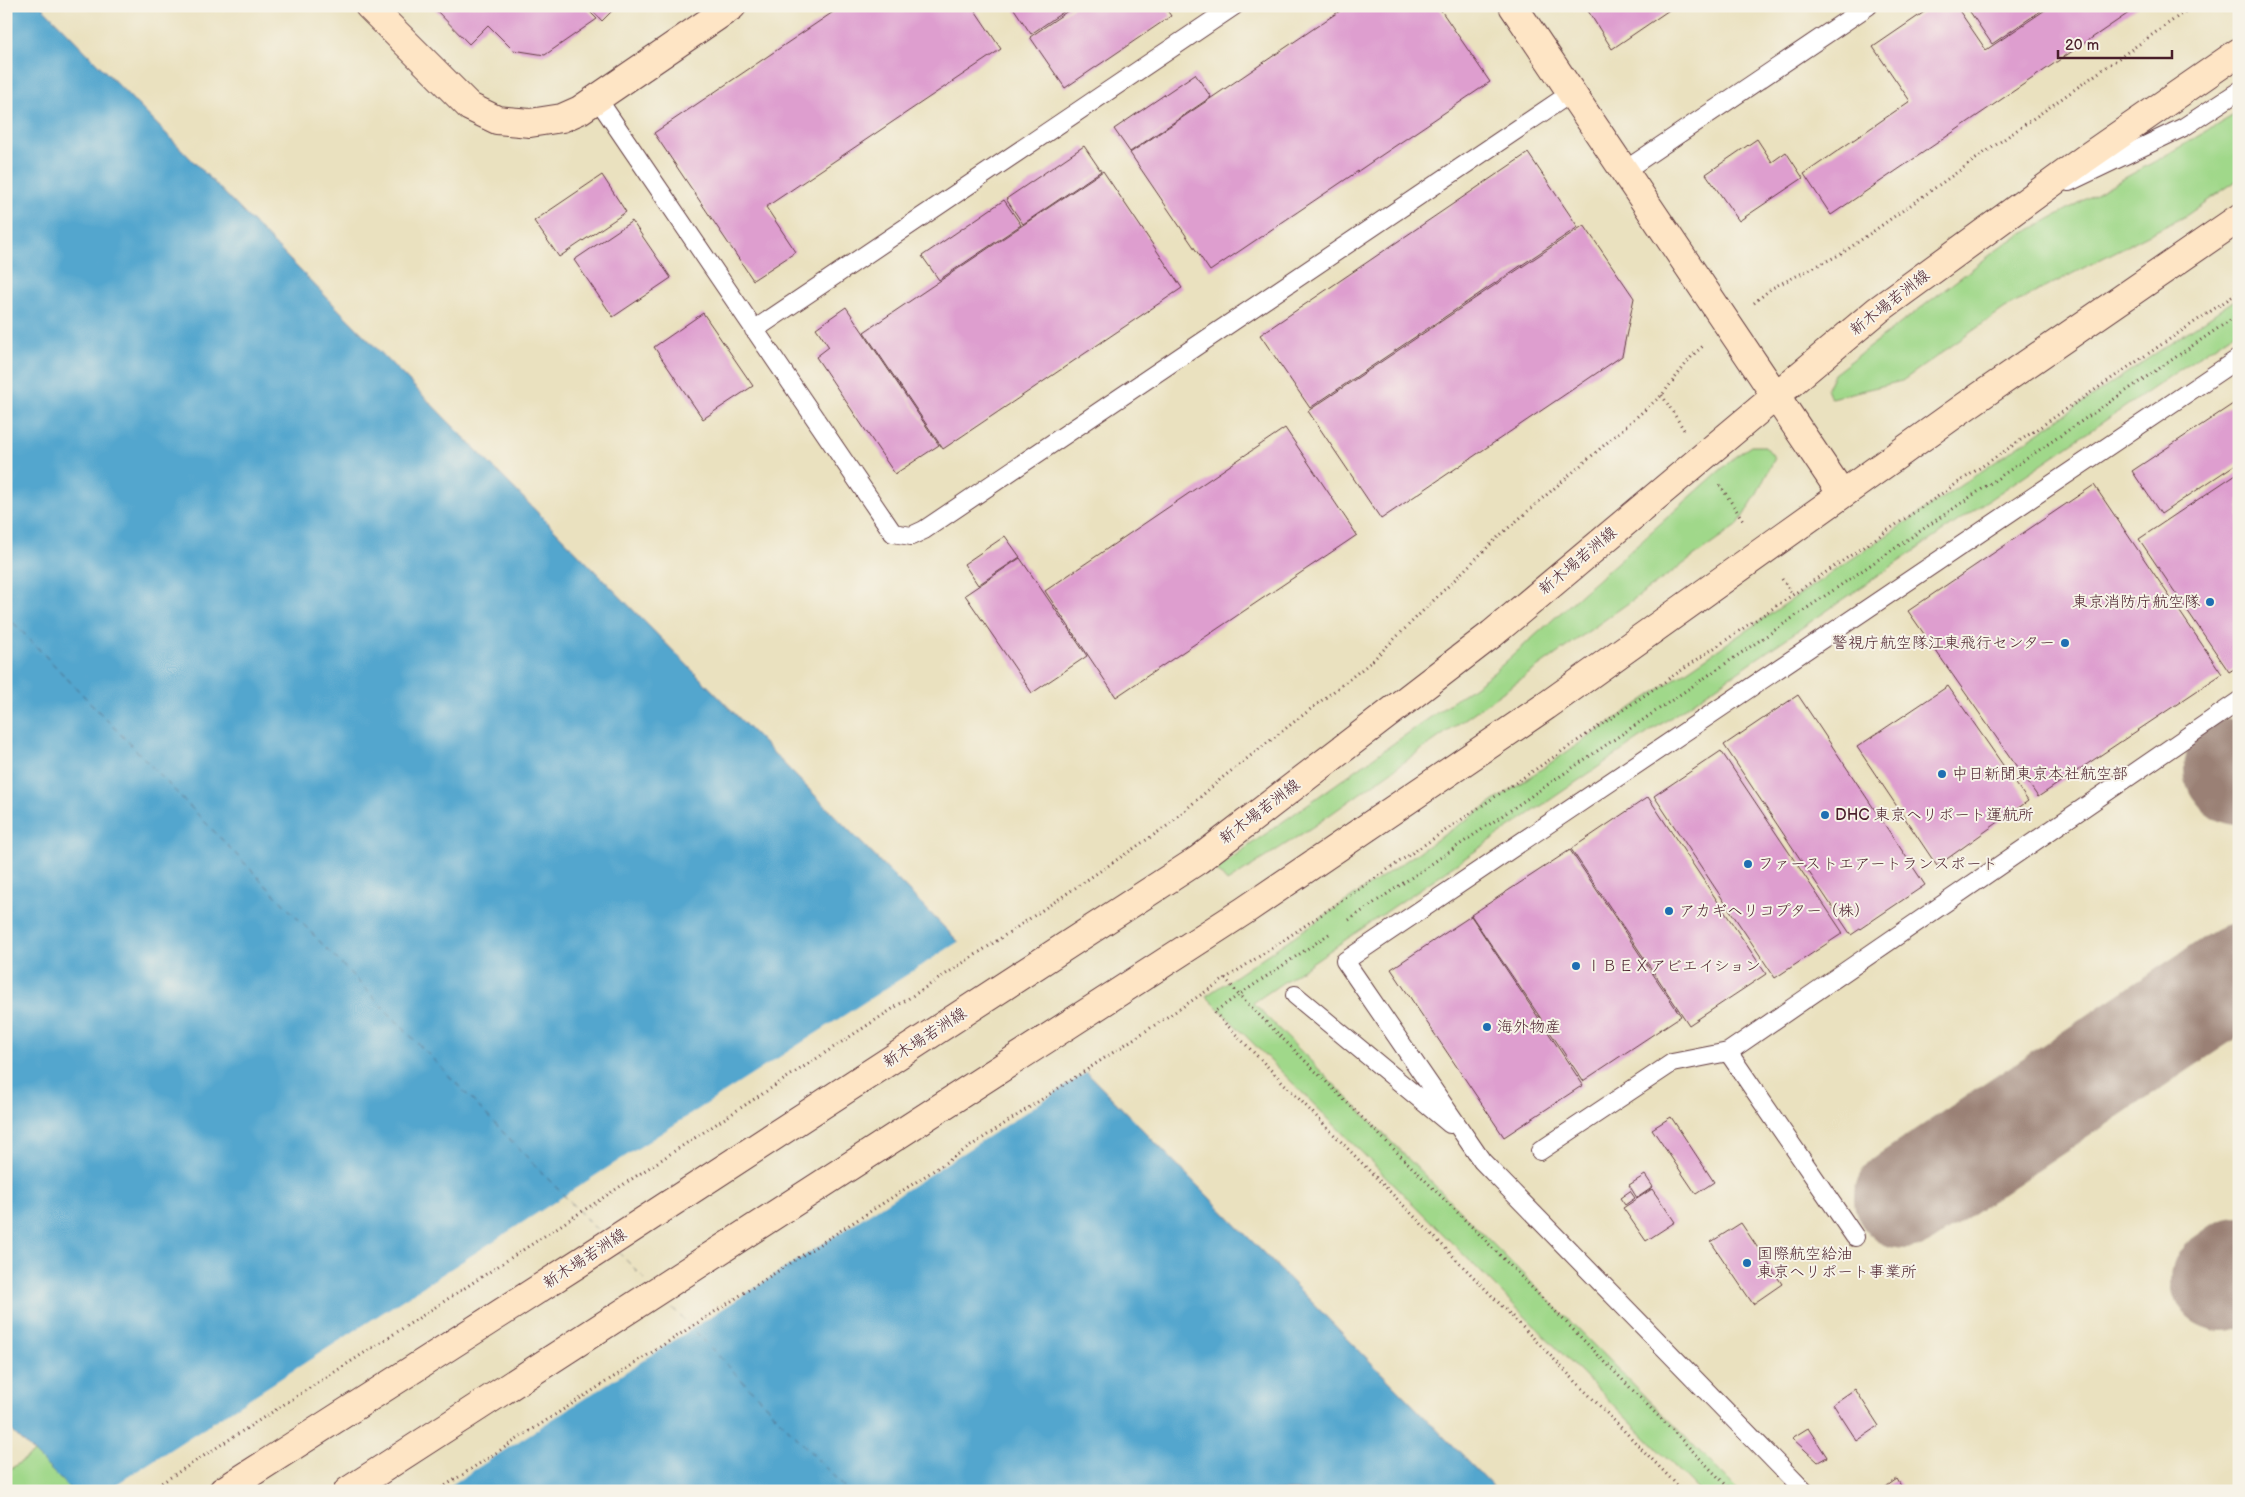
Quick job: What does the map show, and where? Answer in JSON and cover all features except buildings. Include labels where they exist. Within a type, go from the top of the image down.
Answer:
[{"type":"street","points":[[369,6],[470,107],[497,120],[530,124],[545,122],[580,110],[732,6]]},
{"type":"street","points":[[1513,6],[1842,494]]},
{"type":"street","name":"新木場若洲線","points":[[224,1491],[590,1256],[1198,860],[1492,634],[1878,310],[2019,206],[2239,52]]},
{"type":"street","points":[[348,1491],[1244,911],[1546,706],[2080,326],[2239,218]]},
{"type":"lane","points":[[754,330],[1234,6]]},
{"type":"lane","points":[[1624,171],[1868,6]]},
{"type":"lane","points":[[2019,206],[2184,127],[2239,90]]},
{"type":"lane","points":[[597,98],[893,533],[911,536],[924,530],[1571,93]]},
{"type":"lane","points":[[1804,1491],[1482,1160],[1345,961],[2239,358]]},
{"type":"lane","points":[[1540,1151],[1672,1062],[1728,1052],[2239,702]]},
{"type":"lane","points":[[1295,995],[1467,1138]]},
{"type":"lane","points":[[1728,1052],[1855,1237]]},
{"type":"path","points":[[1772,288],[1841,254],[2193,6]]},
{"type":"path","points":[[437,1491],[919,1180],[1225,978],[2239,292]]},
{"type":"path","points":[[1346,922],[2239,314]]},
{"type":"path","points":[[149,1491],[984,950],[1167,826],[1222,778],[1370,663],[1498,537],[1662,395],[1692,356]]},
{"type":"path","points":[[1662,395],[1793,595]]},
{"type":"path","points":[[1330,933],[1214,1012],[1683,1491]]},
{"type":"path","points":[[1225,978],[1239,995],[1488,1243],[1732,1491]]},
{"type":"green space","points":[[2239,112],[2239,179],[2187,215],[2005,308],[1902,381],[1831,398],[1827,388],[1834,374],[2006,243],[2161,158]]},
{"type":"green space","points":[[2239,297],[2239,329],[1253,1003],[1739,1491],[1699,1491],[1206,996]]},
{"type":"green space","points":[[1751,446],[1765,446],[1775,458],[1755,497],[1737,526],[1314,826],[1227,882],[1216,869],[1493,673],[1736,456]]},
{"type":"green space","points":[[34,1453],[72,1491],[6,1491],[6,1472]]},
{"type":"water","points":[[6,6],[41,6],[1497,1491],[72,1491],[6,1425]]},
{"type":"pier","points":[[961,940],[1089,1071],[442,1491],[106,1491]]},
{"type":"ferry route","points":[[6,615],[600,1233]]},
{"type":"ferry route","points":[[618,1252],[647,1281]]},
{"type":"ferry route","points":[[665,1300],[848,1491]]},
{"type":"taxiway","points":[[2235,769],[2239,774]]},
{"type":"taxiway","points":[[1905,1198],[2239,975]]},
{"type":"taxiway","points":[[2222,1280],[2239,1268]]},
{"type":"place","name":"東京消防庁航空隊","points":[[2210,602]]},
{"type":"place","name":"警視庁航空隊江東飛行センター","points":[[2065,643]]},
{"type":"place","name":"中日新聞東京本社航空部","points":[[1942,774]]},
{"type":"place","name":"DHC 東京ヘリポート運航所","points":[[1825,815]]},
{"type":"place","name":"ファーストエアートランスポート","points":[[1748,864]]},
{"type":"place","name":"アカギヘリコプター（株）","points":[[1669,911]]},
{"type":"place","name":"ＩＢＥＸアビエイション","points":[[1576,966]]},
{"type":"place","name":"海外物産","points":[[1487,1027]]},
{"type":"place","name":"国際航空給油 東京ヘリポート事業所","points":[[1747,1263]]}]
